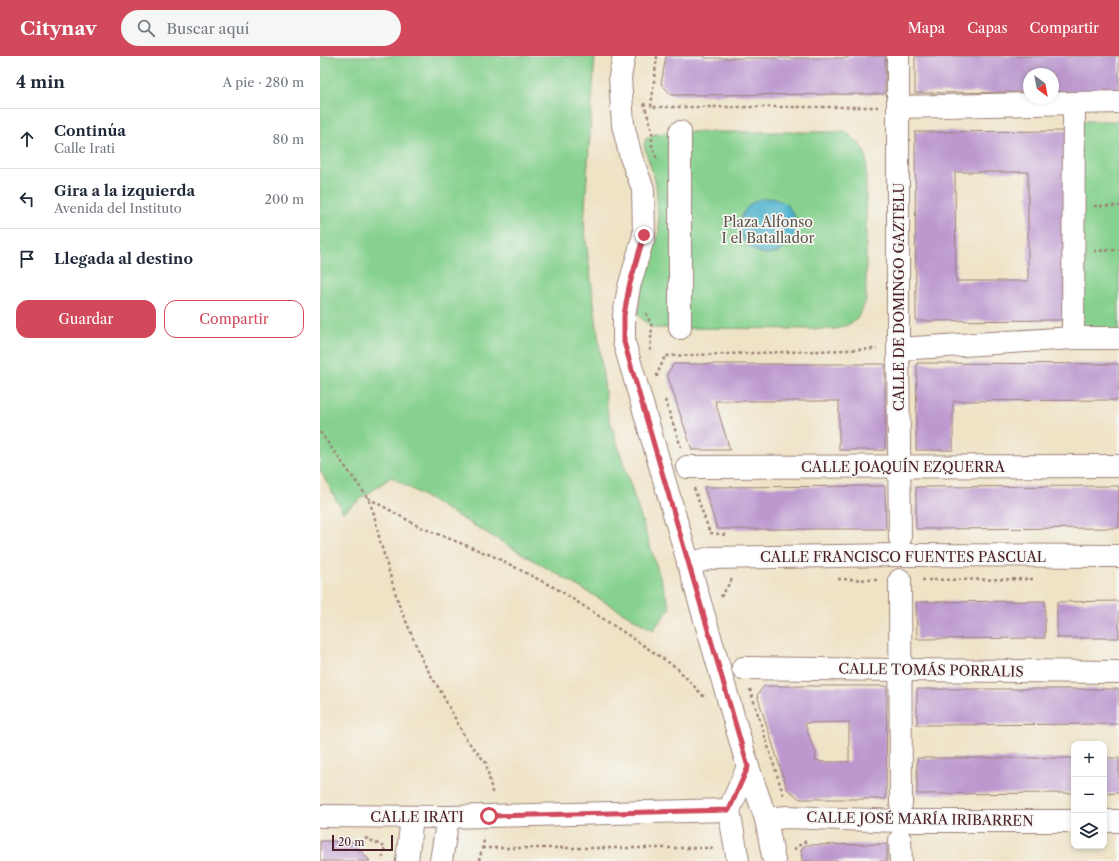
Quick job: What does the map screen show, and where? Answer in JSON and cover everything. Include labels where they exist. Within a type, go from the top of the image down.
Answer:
[{"type":"street","points":[[624,56],[620,77],[623,125],[631,157],[643,189],[644,235],[629,287],[624,315],[624,342],[748,767],[766,819],[774,861]]},
{"type":"street","name":"CALLE DE DOMINGO GAZTELU","points":[[898,56],[898,349],[900,538]]},
{"type":"street","points":[[898,107],[1119,102]]},
{"type":"street","points":[[1073,338],[1074,103]]},
{"type":"street","points":[[680,132],[680,328]]},
{"type":"street","points":[[898,349],[1073,338],[1119,338]]},
{"type":"street","name":"CALLE JOAQUÍN EZQUERRA","points":[[687,468],[1119,466]]},
{"type":"street","name":"CALLE FRANCISCO FUENTES PASCUAL","points":[[688,564],[711,558],[899,555],[1119,556]]},
{"type":"street","points":[[900,580],[901,804]]},
{"type":"street","name":"CALLE TOMÁS PORRALIS","points":[[743,668],[1119,672]]},
{"type":"street","points":[[738,861],[729,810],[748,767]]},
{"type":"street","name":"CALLE IRATI","points":[[320,816],[448,817],[729,810]]},
{"type":"street","points":[[406,861],[412,817]]},
{"type":"street","points":[[441,861],[448,817]]},
{"type":"street","name":"CALLE JOSÉ MARÍA IRIBARREN","points":[[766,819],[787,817],[900,821],[1071,821]]},
{"type":"street","points":[[1107,821],[1119,821]]},
{"type":"path","points":[[657,56],[650,107],[898,107]]},
{"type":"path","points":[[659,382],[657,375],[665,356],[898,349]]},
{"type":"path","points":[[664,396],[710,533],[731,535]]},
{"type":"path","points":[[320,432],[368,498],[398,602],[423,662],[466,739],[486,763],[494,799]]},
{"type":"path","points":[[368,498],[420,526],[493,556],[559,590],[677,668],[705,698]]},
{"type":"path","points":[[720,598],[733,577]]},
{"type":"path","points":[[831,579],[1041,579]]},
{"type":"path","points":[[743,668],[784,797],[790,799]]},
{"type":"path","points":[[479,861],[485,835]]},
{"type":"path","points":[[482,848],[714,848]]},
{"type":"green space","points":[[320,56],[595,56],[584,224],[608,415],[670,608],[653,630],[391,477],[343,512],[320,470]]},
{"type":"green space","points":[[1079,121],[1119,121],[1119,333],[1081,334]]},
{"type":"green space","name":"Plaza Alfonso I el Batallador","points":[[680,132],[845,132],[859,143],[862,147],[867,162],[866,299],[862,311],[856,319],[848,325],[836,329],[652,328],[638,315],[640,294],[659,233],[656,184],[644,145],[646,138],[655,134]]},
{"type":"water","points":[[762,198],[774,198],[784,202],[792,210],[796,220],[796,232],[792,242],[784,250],[774,254],[762,254],[752,250],[744,242],[740,232],[740,220],[744,210],[752,202]]},
{"type":"building","points":[[666,56],[705,56],[705,58],[848,58],[848,56],[885,56],[885,94],[672,95],[661,84]]},
{"type":"building","points":[[915,56],[1119,56],[1119,91],[1059,92],[1059,68],[1023,68],[1023,92],[915,93]]},
{"type":"building","points":[[1069,131],[1068,320],[916,321],[915,132]],"holes":[[[955,172],[1028,172],[1028,281],[956,281]]]},
{"type":"building","points":[[917,363],[1119,364],[1119,400],[953,401],[953,450],[916,450]]},
{"type":"building","points":[[674,364],[885,364],[885,450],[839,450],[839,401],[715,401],[730,450],[692,450],[667,374]]},
{"type":"building","points":[[885,486],[886,529],[717,529],[704,487]]},
{"type":"building","points":[[1119,486],[1119,528],[916,529],[916,487]]},
{"type":"building","points":[[1045,601],[1045,638],[917,639],[916,602]]},
{"type":"building","points":[[1119,601],[1119,638],[1057,638],[1057,602]]},
{"type":"building","points":[[764,686],[887,686],[886,799],[800,799],[787,789],[757,695]],"holes":[[[849,722],[849,762],[820,762],[819,760],[815,760],[816,753],[805,723]]]},
{"type":"building","points":[[917,689],[1119,689],[1119,724],[917,725]]},
{"type":"building","points":[[917,758],[1071,758],[1071,793],[917,794]]},
{"type":"building","points":[[1107,758],[1119,758],[1119,793],[1107,794]]},
{"type":"building","points":[[320,841],[351,841],[370,861],[320,861]]},
{"type":"building","points":[[887,844],[887,861],[802,861],[801,850],[805,845]]},
{"type":"route","points":[[489,816],[729,810],[748,767],[624,342],[624,315],[629,287],[644,235]]}]
